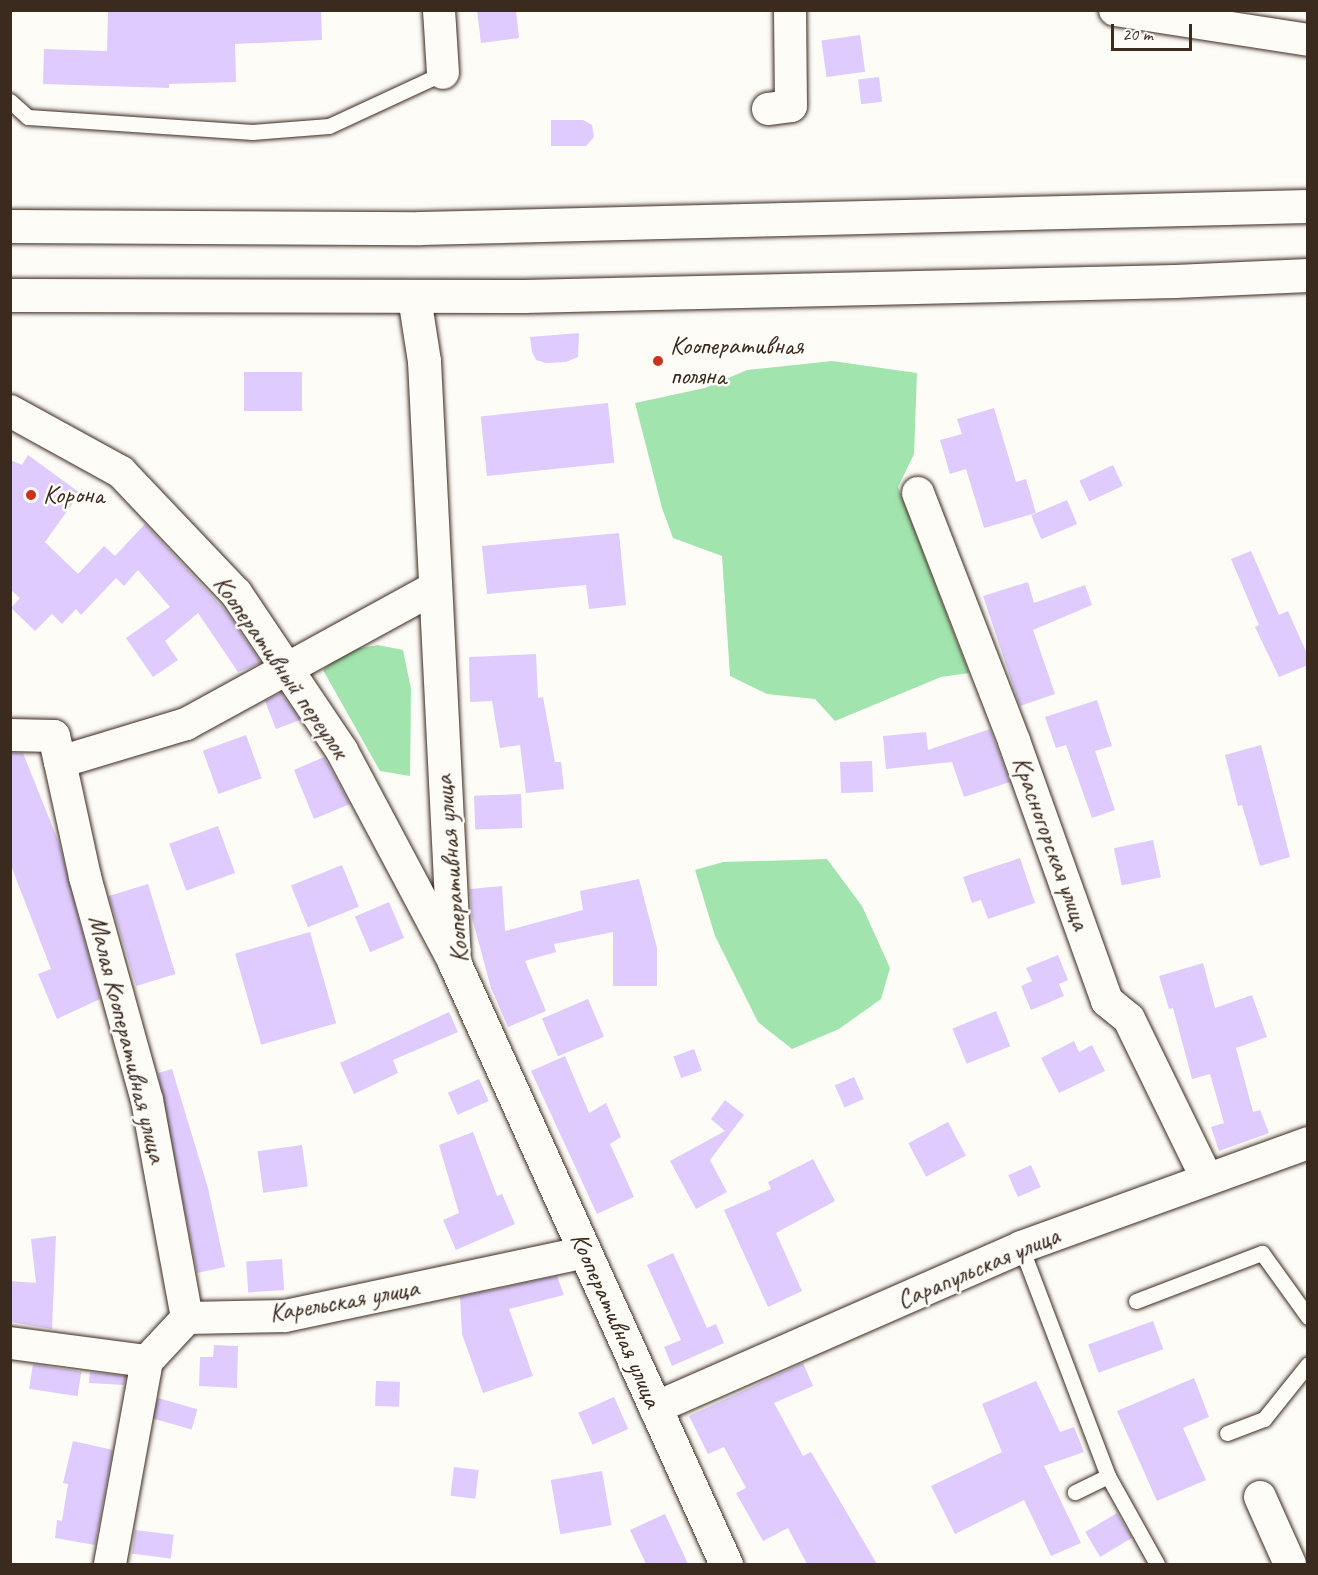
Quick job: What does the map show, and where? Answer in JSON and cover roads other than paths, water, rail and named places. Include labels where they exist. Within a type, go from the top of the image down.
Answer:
[{"type":"main road","points":[[10,226],[420,228],[1308,206]]},
{"type":"main road","points":[[10,295],[414,297],[1128,282],[1308,274]]},
{"type":"main road","name":"Кооперативная улица","points":[[414,297],[424,361],[433,589],[454,962],[726,1564]]},
{"type":"street","points":[[440,10],[443,73]]},
{"type":"street","points":[[768,109],[791,106],[790,10]]},
{"type":"street","points":[[1114,10],[1308,40]]},
{"type":"street","name":"Кооперативный переулок","points":[[10,411],[121,472],[236,593],[342,751],[454,962]]},
{"type":"street","name":"Красногорская улица","points":[[918,493],[1014,741],[1107,1001],[1130,1019],[1207,1179]]},
{"type":"street","points":[[10,735],[54,736],[60,762],[186,724],[288,671],[433,589]]},
{"type":"street","name":"Малая Кооперативная улица","points":[[60,762],[85,877],[147,1100],[187,1318]]},
{"type":"street","name":"Сарапульская улица","points":[[655,1408],[1021,1247],[1308,1143]]},
{"type":"street","name":"Карельская улица","points":[[187,1318],[285,1316],[585,1252]]},
{"type":"street","points":[[110,1564],[147,1361],[187,1318]]},
{"type":"street","points":[[10,1343],[147,1361]]},
{"type":"street","points":[[1260,1497],[1290,1564]]},
{"type":"lane","points":[[10,101],[27,117],[252,132],[329,126],[443,73]]},
{"type":"lane","points":[[1021,1247],[1108,1476],[1157,1564]]},
{"type":"lane","points":[[1136,1301],[1262,1254],[1308,1317]]},
{"type":"lane","points":[[1227,1432],[1264,1419],[1308,1364]]},
{"type":"lane","points":[[1075,1492],[1108,1476]]},
{"type":"place","name":"Кооперативная поляна","points":[[658,361]]},
{"type":"place","name":"Корона","points":[[31,495]]}]
